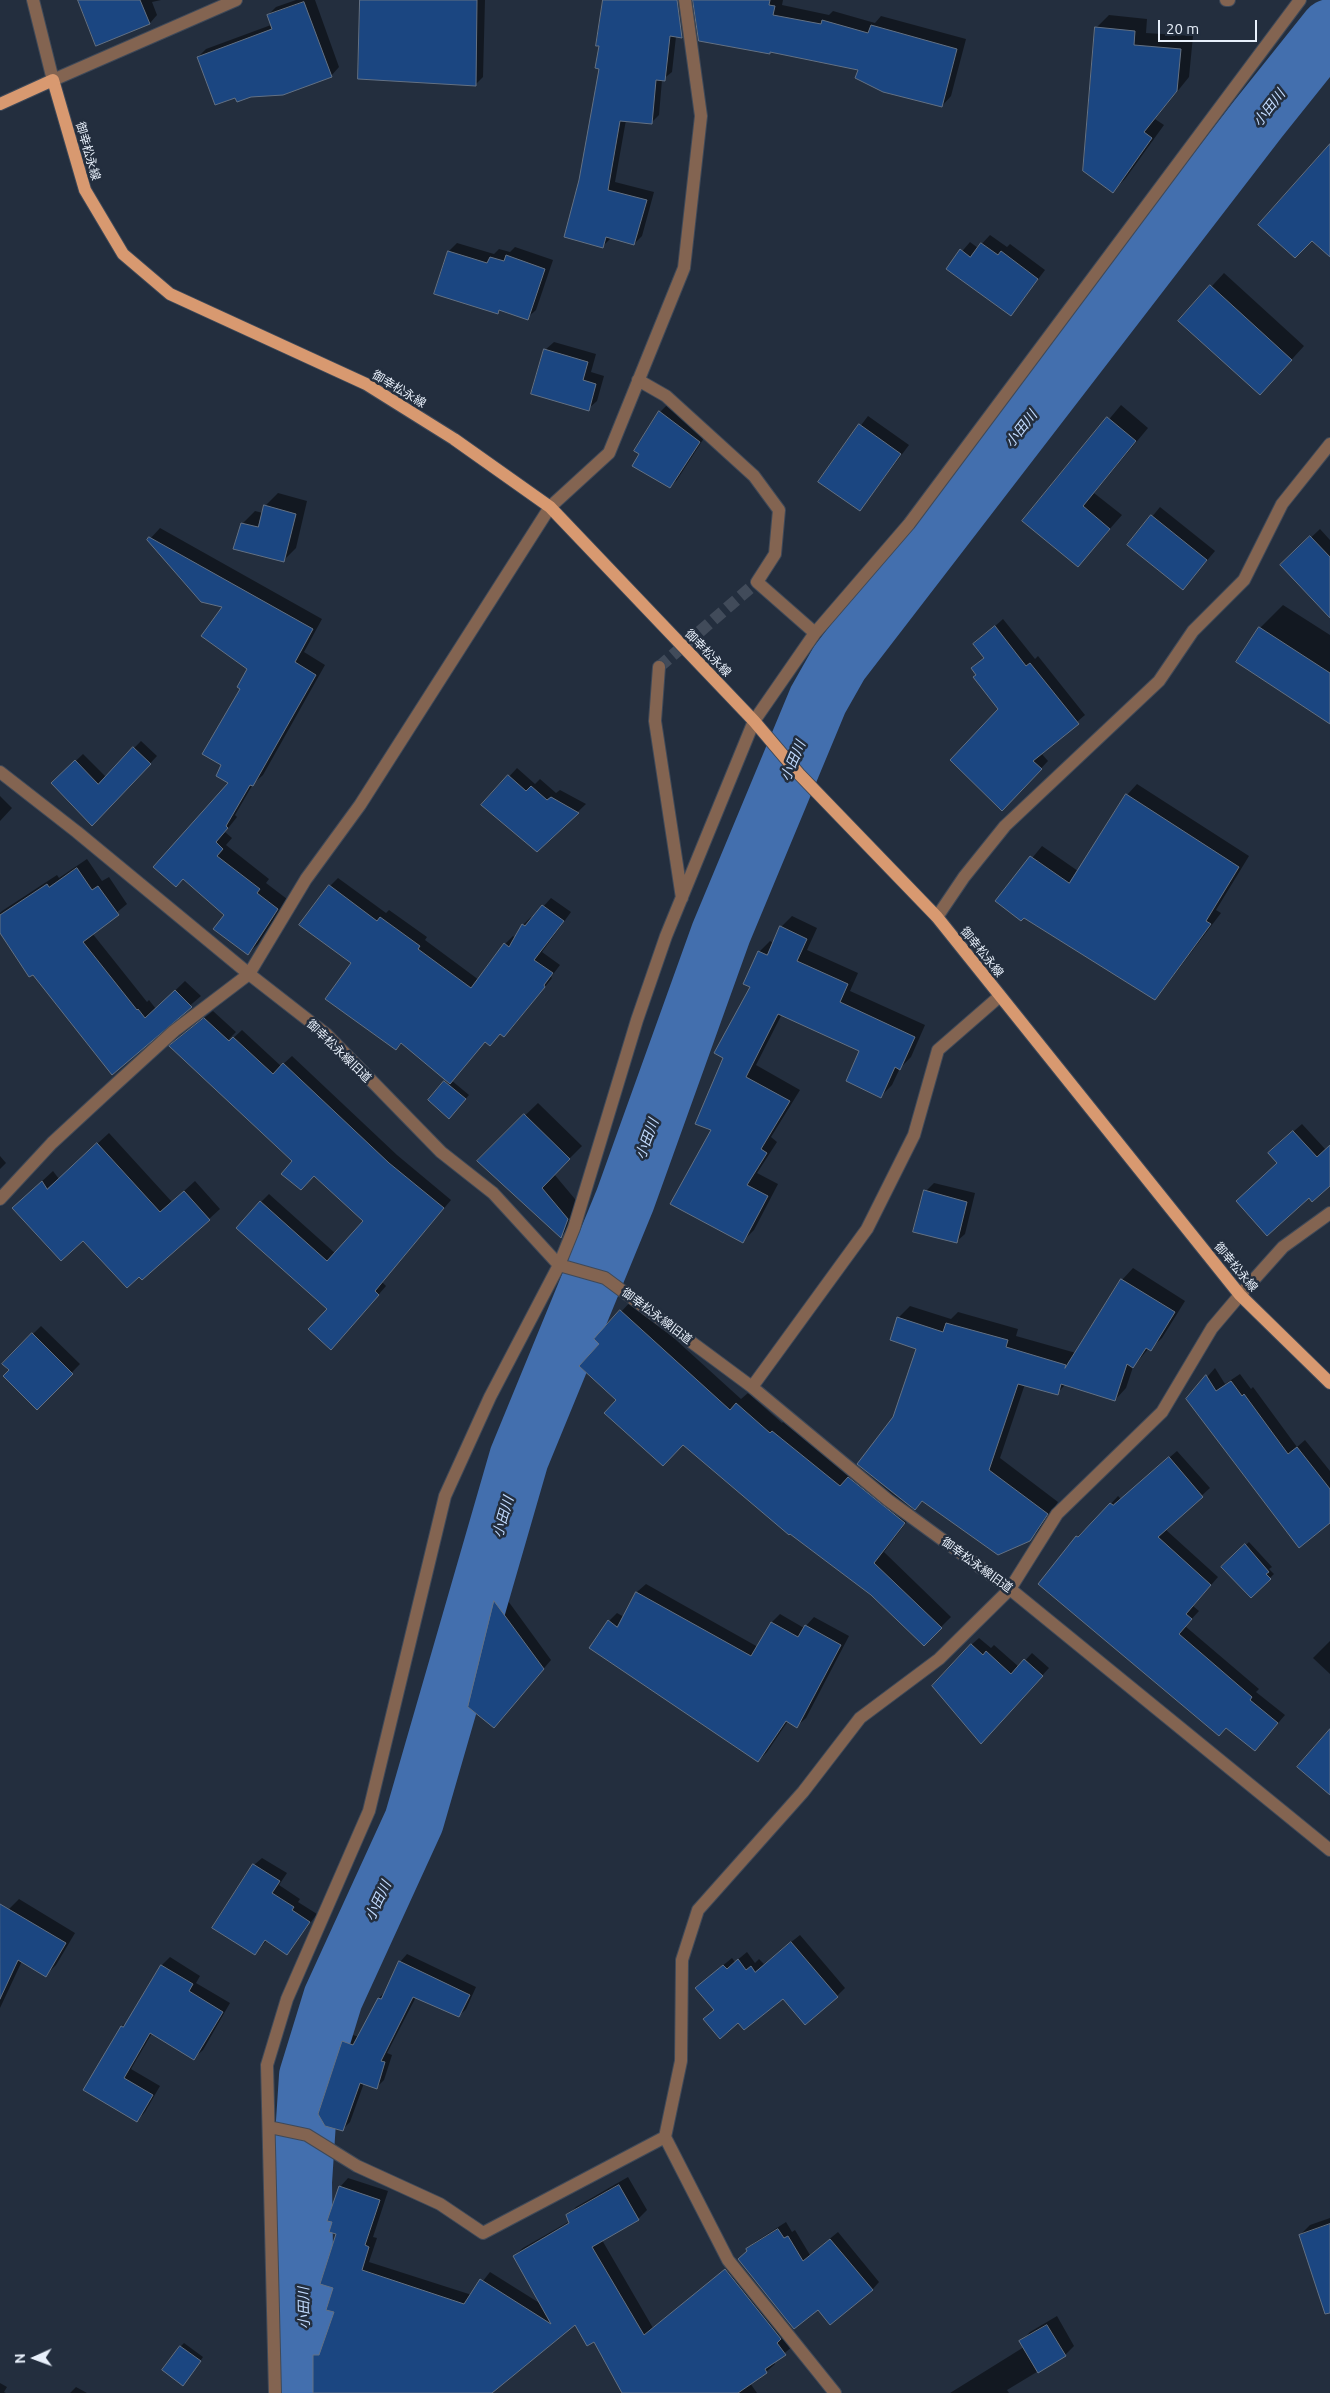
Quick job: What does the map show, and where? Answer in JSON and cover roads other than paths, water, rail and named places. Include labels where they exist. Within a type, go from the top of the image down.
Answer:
[{"type":"main road","points":[[0,104],[53,80]]},
{"type":"main road","name":"御幸松永線","points":[[53,80],[84,190],[123,254],[170,294],[366,384],[454,439],[550,507],[754,721],[799,774],[937,917],[1240,1294],[1330,1384]]},
{"type":"street","points":[[33,0],[53,80],[236,0]]},
{"type":"street","points":[[0,1199],[52,1143],[104,1094],[174,1031],[249,974],[306,879],[360,805],[550,507],[609,453],[684,268],[701,116],[685,0]]},
{"type":"street","points":[[275,2393],[268,2192],[273,2127],[267,2065],[288,1999],[370,1811],[445,1496],[490,1397],[564,1266],[637,1020],[666,936],[683,899],[754,721],[815,633],[909,524],[1300,0]]},
{"type":"street","points":[[638,380],[666,396],[754,476],[778,510],[775,554],[757,582],[815,633]]},
{"type":"street","points":[[937,917],[964,877],[1005,826],[1159,681],[1193,631],[1244,580],[1282,504],[1330,444]]},
{"type":"street","points":[[659,668],[656,721],[683,899]]},
{"type":"street","name":"御幸松永線旧道","points":[[0,772],[326,1034],[440,1152],[493,1193],[564,1266],[605,1278],[752,1387],[888,1500],[1010,1589],[1330,1850]]},
{"type":"street","points":[[752,1387],[867,1229],[914,1135],[938,1050],[1000,996]]},
{"type":"street","points":[[835,2393],[728,2260],[665,2137],[681,2061],[682,1960],[698,1910],[803,1792],[860,1718],[939,1660],[1010,1589],[1057,1514],[1162,1412],[1212,1328],[1240,1294],[1284,1246],[1330,1213]]},
{"type":"street","points":[[273,2127],[306,2135],[357,2166],[440,2204],[483,2234],[665,2137]]},
{"type":"waterway","name":"小田川","points":[[305,2393],[302,2182],[309,2076],[333,1998],[414,1821],[519,1458],[625,1200],[721,933],[818,700],[839,663],[1258,119],[1330,29]]},
{"type":"tunnel","points":[[659,667],[757,582]]}]
